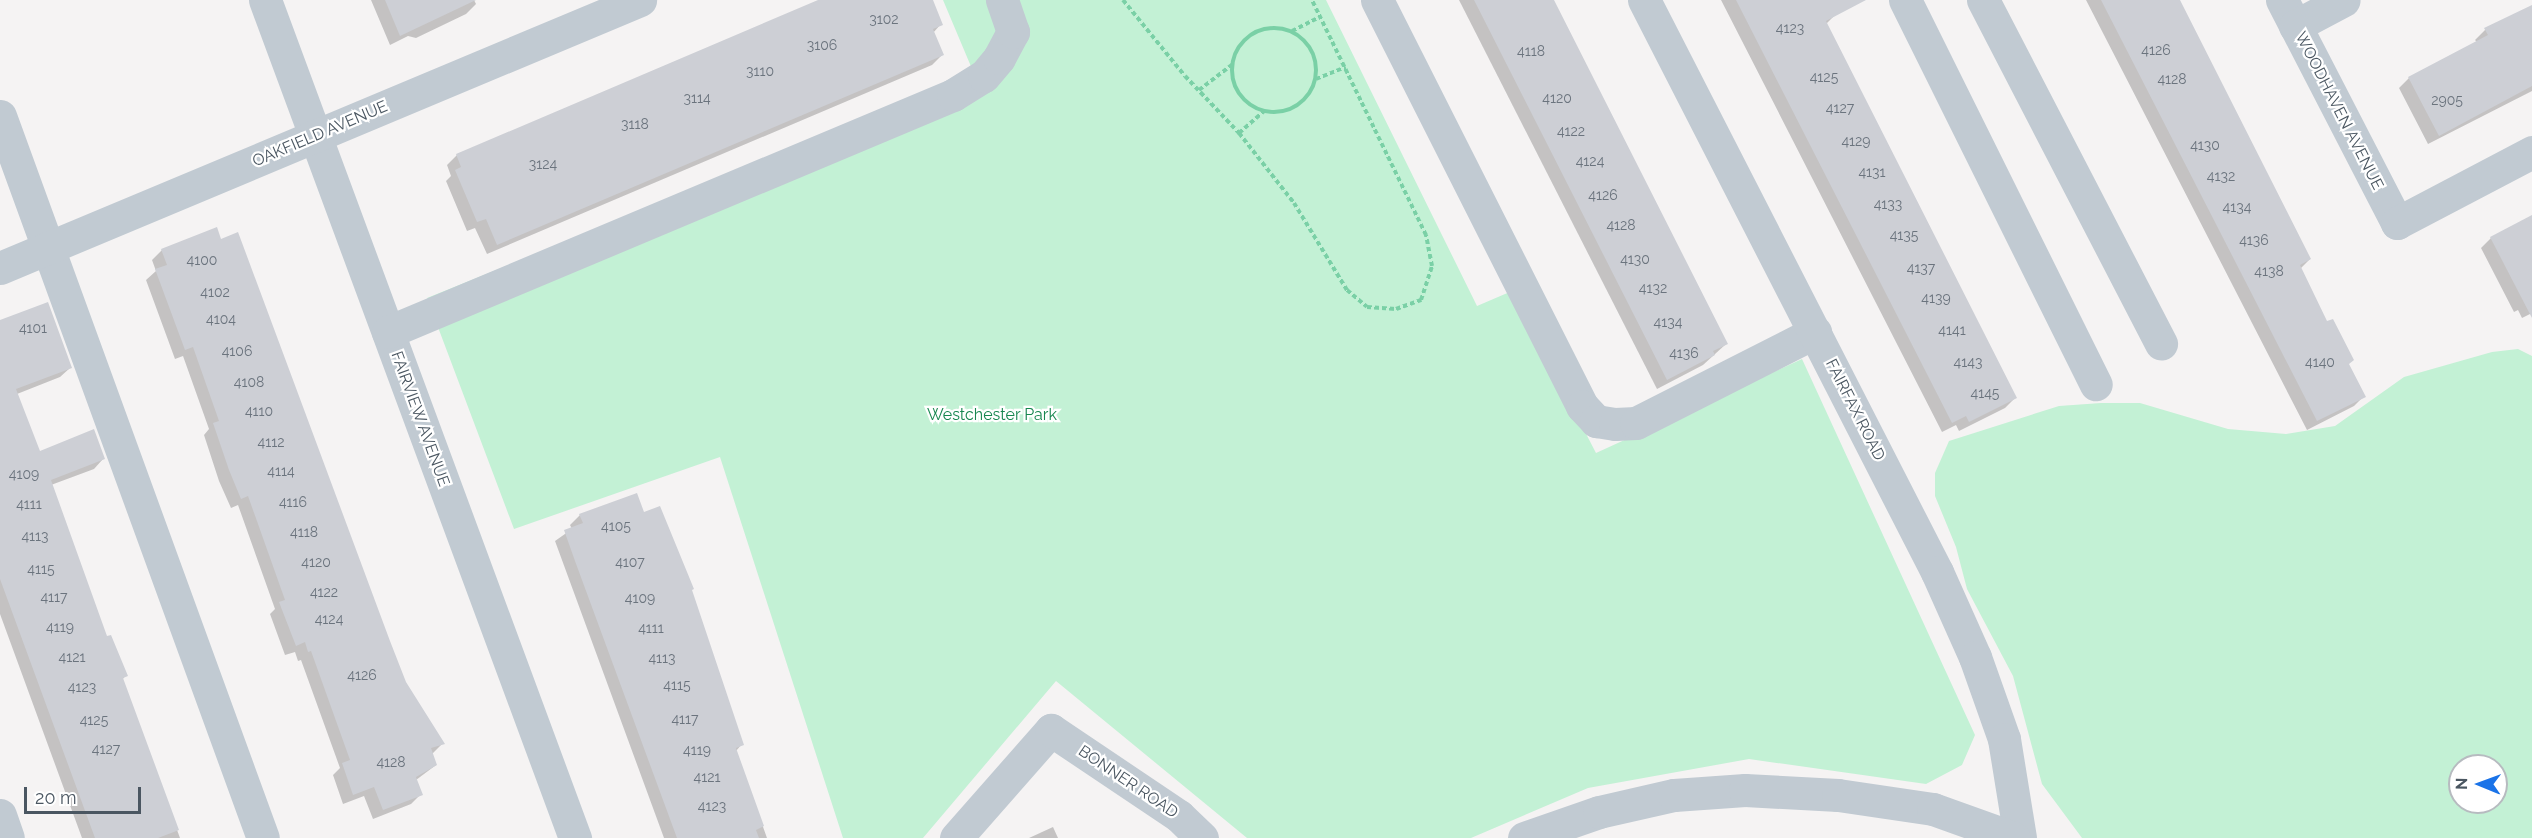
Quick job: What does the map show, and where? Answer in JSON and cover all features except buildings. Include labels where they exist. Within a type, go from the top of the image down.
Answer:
[{"type":"street","name":"FAIRVIEW AVENUE","points":[[265,0],[575,838]]},
{"type":"street","name":"OAKFIELD AVENUE","points":[[0,268],[640,0]]},
{"type":"street","points":[[388,332],[953,95],[984,76],[1004,49],[1013,32],[1002,0]]},
{"type":"street","points":[[1377,0],[1582,405],[1596,421],[1615,424],[1636,423],[1815,332]]},
{"type":"street","name":"FAIRFAX ROAD","points":[[1644,0],[1937,573],[1976,657],[2004,739],[2020,838]]},
{"type":"street","points":[[1905,0],[2096,384]]},
{"type":"street","points":[[1983,0],[2161,344]]},
{"type":"street","points":[[2288,13],[2344,0]]},
{"type":"street","name":"WOODHAVEN AVENUE","points":[[2288,13],[2397,223],[2532,152]]},
{"type":"street","points":[[0,116],[263,838]]},
{"type":"street","name":"BONNER ROAD","points":[[956,838],[1051,730],[1179,816],[1202,838]]},
{"type":"street","points":[[1524,838],[1599,812],[1674,795],[1745,790],[1838,795],[1933,808],[2014,838]]},
{"type":"street","points":[[0,815],[8,838]]},
{"type":"path","points":[[1123,0],[1199,90],[1239,133],[1294,202],[1347,290],[1367,307],[1396,309],[1422,300],[1432,266],[1426,235],[1312,0]]},
{"type":"path","points":[[1292,32],[1320,17]]},
{"type":"path","points":[[1272,27],[1292,32],[1310,46],[1316,60],[1315,79],[1306,98],[1296,107],[1283,111],[1264,111],[1246,101],[1238,90],[1233,78],[1233,64],[1237,50],[1246,39],[1258,31],[1272,27]]},
{"type":"path","points":[[1199,90],[1233,64]]},
{"type":"path","points":[[1315,79],[1346,67]]},
{"type":"path","points":[[1239,133],[1264,111]]},
{"type":"green space","name":"Westchester Park","points":[[943,0],[1326,0],[1477,306],[1512,291],[1596,453],[1802,359],[1975,735],[1962,765],[1926,784],[1749,759],[1588,788],[1471,838],[1247,838],[1056,681],[923,838],[843,838],[720,457],[514,529],[427,298],[975,76]]},
{"type":"green space","points":[[2518,349],[2532,356],[2532,838],[2082,838],[2042,784],[2013,676],[1967,589],[1956,547],[1935,496],[1935,473],[1949,441],[2059,406],[2101,403],[2140,403],[2228,429],[2286,434],[2335,426],[2404,377],[2492,352]]}]
